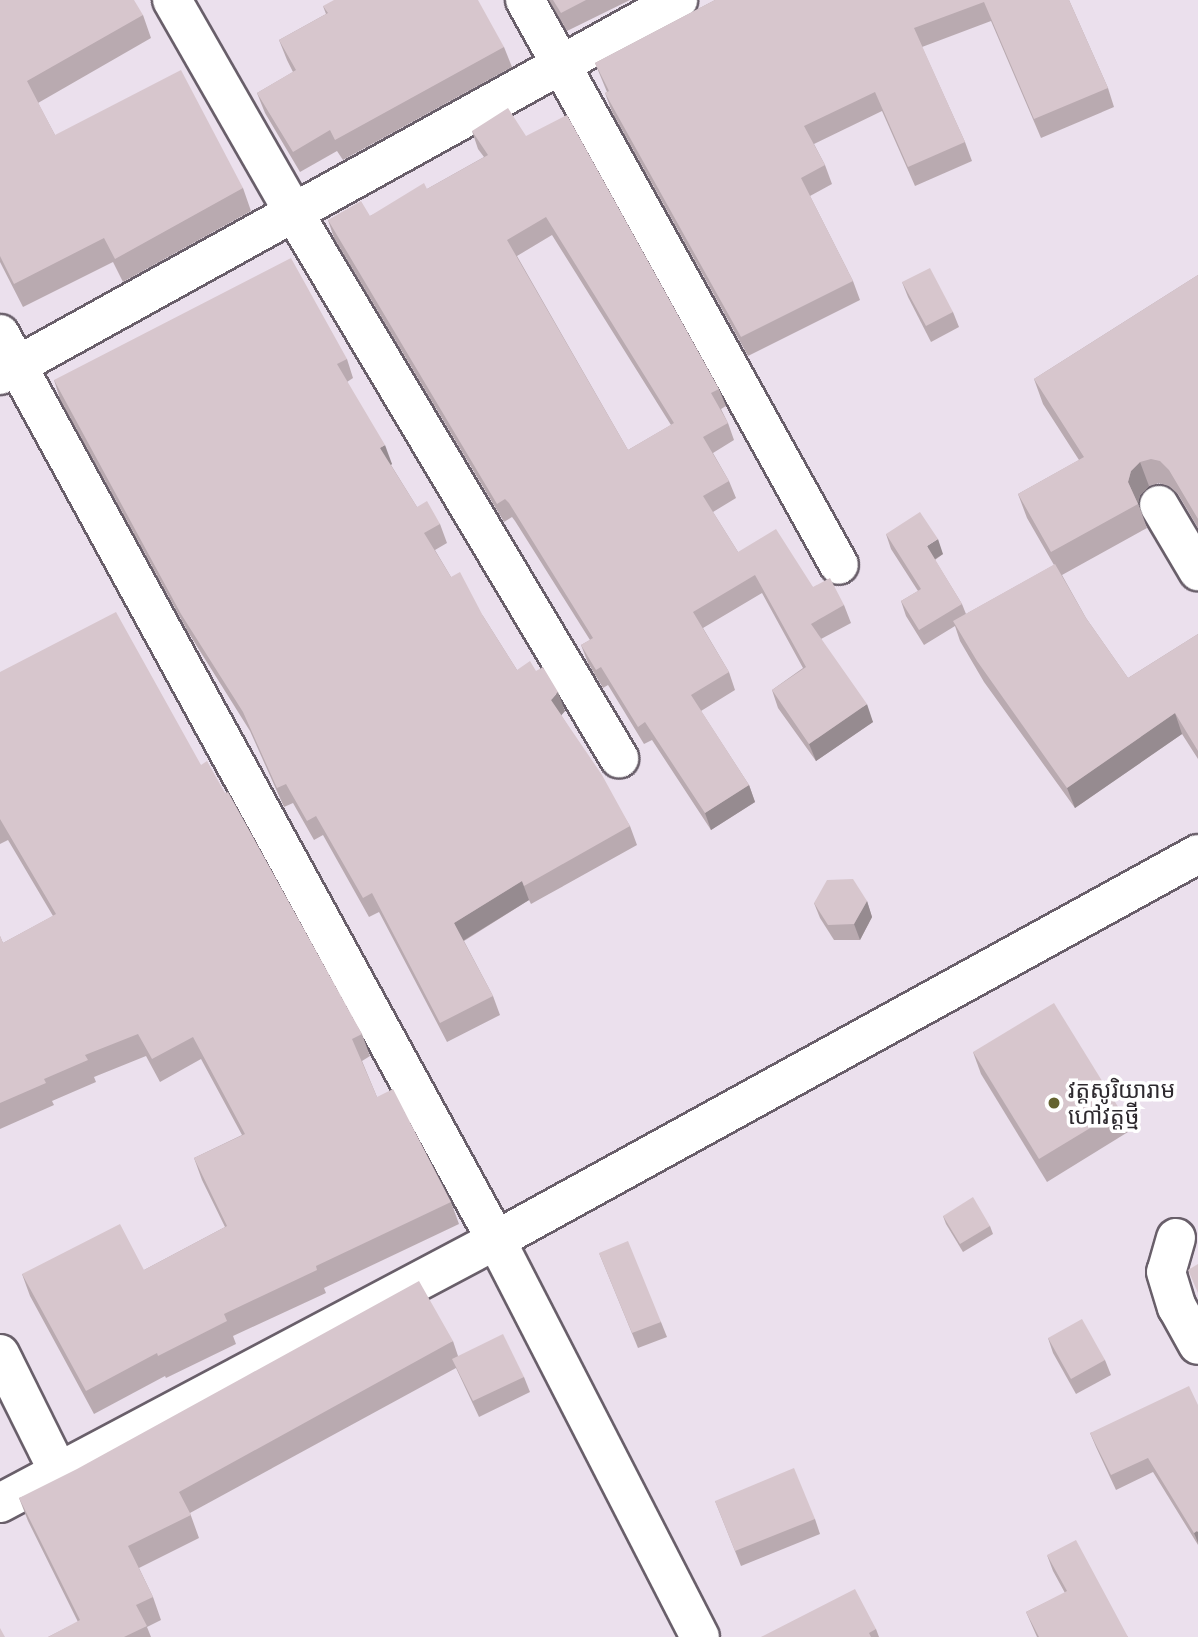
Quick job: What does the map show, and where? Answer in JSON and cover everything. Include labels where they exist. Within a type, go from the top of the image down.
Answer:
[{"type":"street","points":[[172,0],[294,213],[619,758]]},
{"type":"street","points":[[525,0],[839,565]]},
{"type":"street","points":[[678,0],[294,213],[6,358],[496,1240],[700,1637]]},
{"type":"street","points":[[1159,505],[1198,571]]},
{"type":"street","points":[[0,1503],[496,1240],[1198,854]]},
{"type":"street","points":[[1176,1238],[1166,1272],[1177,1307],[1198,1345]]},
{"type":"street","points":[[0,1354],[58,1471]]},
{"type":"building","points":[[0,0],[134,0],[143,15],[27,81],[55,135],[181,70],[243,188],[115,259],[104,238],[14,284],[0,256]]},
{"type":"building","points":[[334,0],[478,0],[504,47],[335,140],[330,130],[293,152],[257,93],[296,70],[279,40],[328,13],[323,6]]},
{"type":"building","points":[[553,0],[586,0],[561,13]]},
{"type":"building","points":[[715,0],[1069,0],[1108,88],[1034,119],[984,2],[914,28],[965,142],[908,167],[875,92],[804,126],[825,165],[801,178],[853,281],[741,337],[605,93],[609,91],[595,63]]},
{"type":"building","points":[[508,108],[526,136],[567,115],[719,389],[711,393],[728,423],[703,437],[729,481],[703,496],[738,552],[776,529],[813,587],[830,578],[844,605],[811,624],[867,704],[809,744],[772,690],[806,667],[755,575],[693,612],[729,672],[691,695],[749,785],[705,813],[645,722],[638,727],[601,667],[596,670],[581,645],[593,638],[509,503],[505,499],[497,504],[328,220],[361,201],[370,216],[424,183],[427,189],[488,155],[472,131]],"holes":[[[546,217],[674,423],[628,450],[507,240]]]},
{"type":"building","points":[[291,258],[347,359],[337,364],[385,445],[380,448],[417,507],[427,501],[440,524],[424,533],[451,577],[460,572],[483,616],[517,670],[530,661],[536,671],[543,667],[558,692],[551,700],[602,775],[630,826],[524,886],[522,881],[454,923],[493,996],[440,1023],[372,893],[363,898],[316,816],[307,821],[286,784],[277,788],[243,712],[181,614],[54,380]]},
{"type":"building","points":[[930,268],[953,312],[926,326],[902,282]]},
{"type":"building","points":[[1198,275],[1198,519],[1169,470],[1160,461],[1151,459],[1140,462],[1131,471],[1128,482],[1138,504],[1051,552],[1018,494],[1084,457],[1034,379]]},
{"type":"building","points":[[920,512],[938,539],[927,546],[962,604],[919,630],[901,601],[921,589],[886,534]]},
{"type":"building","points":[[1055,564],[1086,618],[1128,678],[1198,634],[1198,751],[1175,713],[1067,788],[977,661],[953,621]]},
{"type":"building","points":[[116,612],[201,765],[207,761],[225,793],[228,792],[362,1034],[352,1039],[377,1097],[393,1089],[451,1202],[316,1266],[317,1270],[224,1314],[227,1321],[158,1356],[157,1353],[86,1391],[22,1274],[120,1224],[144,1270],[227,1226],[194,1158],[245,1134],[193,1037],[152,1059],[138,1034],[85,1055],[88,1060],[44,1079],[46,1083],[0,1103],[0,936],[3,943],[56,914],[0,819],[0,672]]},
{"type":"building","points":[[853,879],[867,901],[854,924],[828,925],[814,903],[827,880]]},
{"type":"building","name":"វត្តសូរិយារាម ហៅវត្តថ្មី","points":[[1054,1003],[1120,1110],[1039,1159],[973,1052]]},
{"type":"building","points":[[973,1197],[990,1226],[960,1244],[943,1216]]},
{"type":"building","points":[[628,1241],[661,1322],[632,1333],[599,1253]]},
{"type":"building","points":[[1198,1264],[1198,1293],[1188,1270]]},
{"type":"building","points":[[419,1281],[453,1341],[179,1492],[191,1515],[128,1546],[153,1597],[136,1605],[147,1626],[124,1637],[48,1637],[80,1620],[19,1498],[77,1469]]},
{"type":"building","points":[[1082,1319],[1105,1360],[1071,1379],[1048,1338]]},
{"type":"building","points":[[503,1334],[524,1377],[473,1401],[452,1359]]},
{"type":"building","points":[[1189,1386],[1198,1405],[1198,1532],[1194,1533],[1148,1458],[1111,1475],[1090,1433]]},
{"type":"building","points":[[794,1468],[815,1519],[735,1551],[715,1501]]},
{"type":"building","points":[[1076,1540],[1128,1637],[1039,1637],[1026,1612],[1067,1591],[1047,1555]]},
{"type":"building","points":[[855,1589],[876,1629],[869,1633],[871,1637],[761,1637]]},
{"type":"place","name":"វត្តសូរិយារាម ហៅវត្តថ្មី","points":[[1054,1103]]}]
